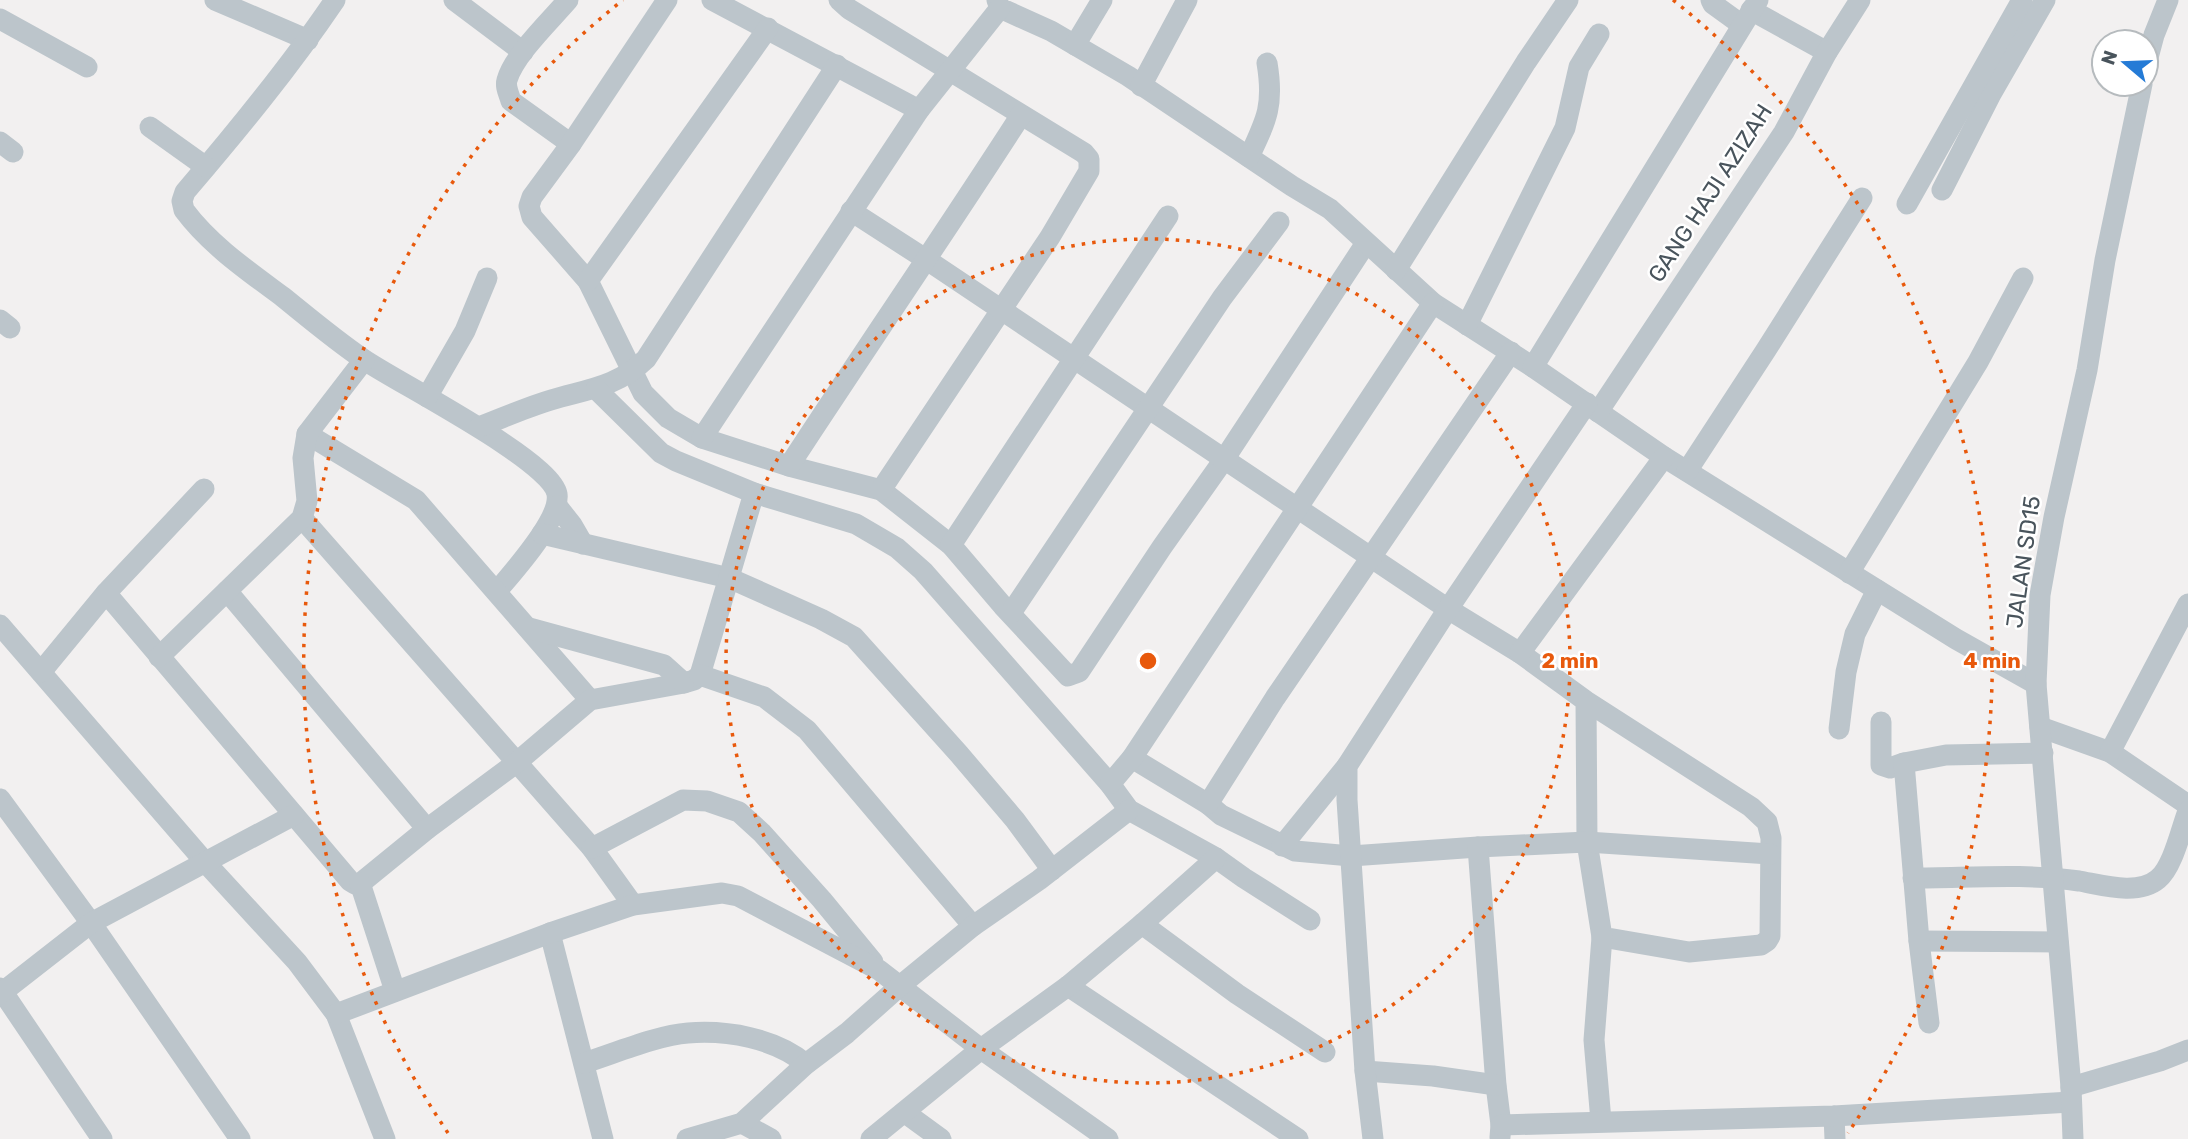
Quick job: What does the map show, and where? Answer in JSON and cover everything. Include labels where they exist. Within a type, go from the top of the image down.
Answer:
[{"type":"street","points":[[215,0],[308,40]]},
{"type":"street","points":[[335,0],[264,99],[185,192],[182,201],[184,210],[245,270],[364,360],[479,427],[548,477],[557,492],[557,506],[542,534],[498,591]]},
{"type":"street","points":[[454,0],[523,52]]},
{"type":"street","points":[[568,0],[516,60],[507,80],[507,90],[511,101],[571,144]]},
{"type":"street","points":[[667,0],[571,144],[532,197],[529,212],[588,281],[628,375],[668,418],[702,438],[789,466],[881,490],[951,545],[1065,675],[1076,675],[1225,458],[1366,243]]},
{"type":"street","points":[[712,0],[919,110]]},
{"type":"street","points":[[839,0],[849,9],[1084,153],[1089,159],[1089,171],[1050,237],[881,490]]},
{"type":"street","points":[[1075,45],[1102,0]]},
{"type":"street","points":[[1141,86],[1187,0]]},
{"type":"street","points":[[1396,270],[1567,0]]},
{"type":"street","points":[[1711,0],[1713,4],[1750,12],[1827,52]]},
{"type":"street","name":"GANG HAJI AZIZAH","points":[[1282,846],[1347,766],[1448,609],[1784,132],[1827,52],[1860,0]]},
{"type":"street","points":[[1907,205],[2022,0]]},
{"type":"street","points":[[1942,190],[1991,93],[2045,0]]},
{"type":"street","points":[[2157,28],[2168,0]]},
{"type":"street","points":[[702,438],[919,110],[999,4],[1051,30],[1325,206],[1433,303],[1511,352],[1664,457],[1956,639],[2036,684]]},
{"type":"street","points":[[1533,367],[1750,12]]},
{"type":"street","points":[[0,19],[87,67]]},
{"type":"street","points":[[588,281],[768,28]]},
{"type":"street","points":[[1467,325],[1565,128],[1579,67],[1599,34]]},
{"type":"street","points":[[1249,158],[1270,105],[1271,88],[1267,63]]},
{"type":"street","points":[[479,427],[551,400],[600,388],[628,375],[646,359],[836,65]]},
{"type":"street","name":"JALAN SD15","points":[[2073,1139],[2054,877],[2036,684],[2040,595],[2054,517],[2087,370],[2105,260],[2139,98]]},
{"type":"street","points":[[789,466],[1021,115]]},
{"type":"street","points":[[150,127],[206,167]]},
{"type":"street","points":[[1687,471],[1862,198]]},
{"type":"street","points":[[851,211],[1448,609],[1520,653],[1586,701],[1751,807],[1767,822],[1772,838],[1767,941],[1761,945],[1689,951],[1602,937]]},
{"type":"street","points":[[951,545],[1168,216]]},
{"type":"street","points":[[1011,613],[1222,298],[1279,222]]},
{"type":"street","points":[[427,397],[465,331],[487,278]]},
{"type":"street","points":[[1849,573],[1978,362],[2023,278]]},
{"type":"street","points":[[1310,920],[1216,858],[1129,810],[1121,771],[1433,303]]},
{"type":"street","points":[[1208,804],[1275,698],[1511,352]]},
{"type":"street","points":[[159,657],[302,518],[307,501],[303,457],[307,434],[364,360]]},
{"type":"street","points":[[600,388],[661,453],[754,493],[856,524],[897,548],[923,570],[1121,771],[1208,804],[1221,815],[1282,846],[1305,853],[1351,856],[1587,842],[1770,854]]},
{"type":"street","points":[[307,434],[412,496],[498,591],[590,700]]},
{"type":"street","points":[[1520,653],[1664,457]]},
{"type":"street","points":[[41,673],[106,593],[204,489]]},
{"type":"street","points":[[692,679],[729,578],[754,493]]},
{"type":"street","points":[[557,506],[583,544]]},
{"type":"street","points":[[302,518],[592,848],[633,905]]},
{"type":"street","points":[[542,534],[729,578],[821,619],[854,637],[959,754],[1015,820],[1052,870]]},
{"type":"street","points":[[1839,729],[1846,672],[1855,634],[1877,590]]},
{"type":"street","points":[[227,591],[427,829]]},
{"type":"street","points":[[106,593],[355,884],[360,883],[516,763],[590,700],[692,679]]},
{"type":"street","points":[[2110,752],[2188,604]]},
{"type":"street","points":[[0,625],[205,862],[297,962],[336,1014],[385,1139]]},
{"type":"street","points":[[529,628],[664,665],[692,679],[764,697],[807,730],[973,926]]},
{"type":"street","points":[[1586,701],[1587,842],[1602,937],[1594,1041],[1601,1121]]},
{"type":"street","points":[[1881,722],[1881,765],[1890,768],[1946,755],[2043,753]]},
{"type":"street","points":[[2040,727],[2110,752],[2188,805]]},
{"type":"street","points":[[1904,763],[1919,941],[1929,1023]]},
{"type":"street","points":[[1347,766],[1346,800],[1365,1071],[1373,1139]]},
{"type":"street","points":[[0,799],[91,923],[240,1139]]},
{"type":"street","points":[[592,848],[683,800],[708,801],[739,812],[762,833],[822,900],[879,970]]},
{"type":"street","points":[[687,1139],[742,1123],[806,1064],[847,1034],[973,926],[1052,870],[1129,810]]},
{"type":"street","points":[[1913,878],[2054,877],[2123,888],[2147,886],[2159,879],[2170,861],[2188,811]]},
{"type":"street","points":[[102,1139],[1,991],[91,923],[294,815]]},
{"type":"street","points":[[1478,847],[1500,1132],[1601,1121],[1697,1129],[2071,1094],[2188,1050]]},
{"type":"street","points":[[871,1139],[981,1049],[1068,986],[1142,925],[1216,858]]},
{"type":"street","points":[[360,883],[395,991]]},
{"type":"street","points":[[336,1014],[550,933],[633,905],[722,893],[738,896],[879,970],[981,1049],[1108,1139]]},
{"type":"street","points":[[1142,925],[1237,994],[1325,1052]]},
{"type":"street","points":[[550,933],[603,1139]]},
{"type":"street","points":[[1919,941],[2058,942]]},
{"type":"street","points":[[1068,986],[1298,1139]]},
{"type":"street","points":[[584,1063],[665,1038],[686,1033],[708,1033],[758,1040],[778,1046],[806,1064]]},
{"type":"street","points":[[1365,1071],[1433,1076],[1496,1085]]},
{"type":"street","points":[[904,1112],[941,1139]]},
{"type":"street","points":[[1833,1115],[1835,1139]]},
{"type":"street","points":[[742,1123],[771,1139]]}]
